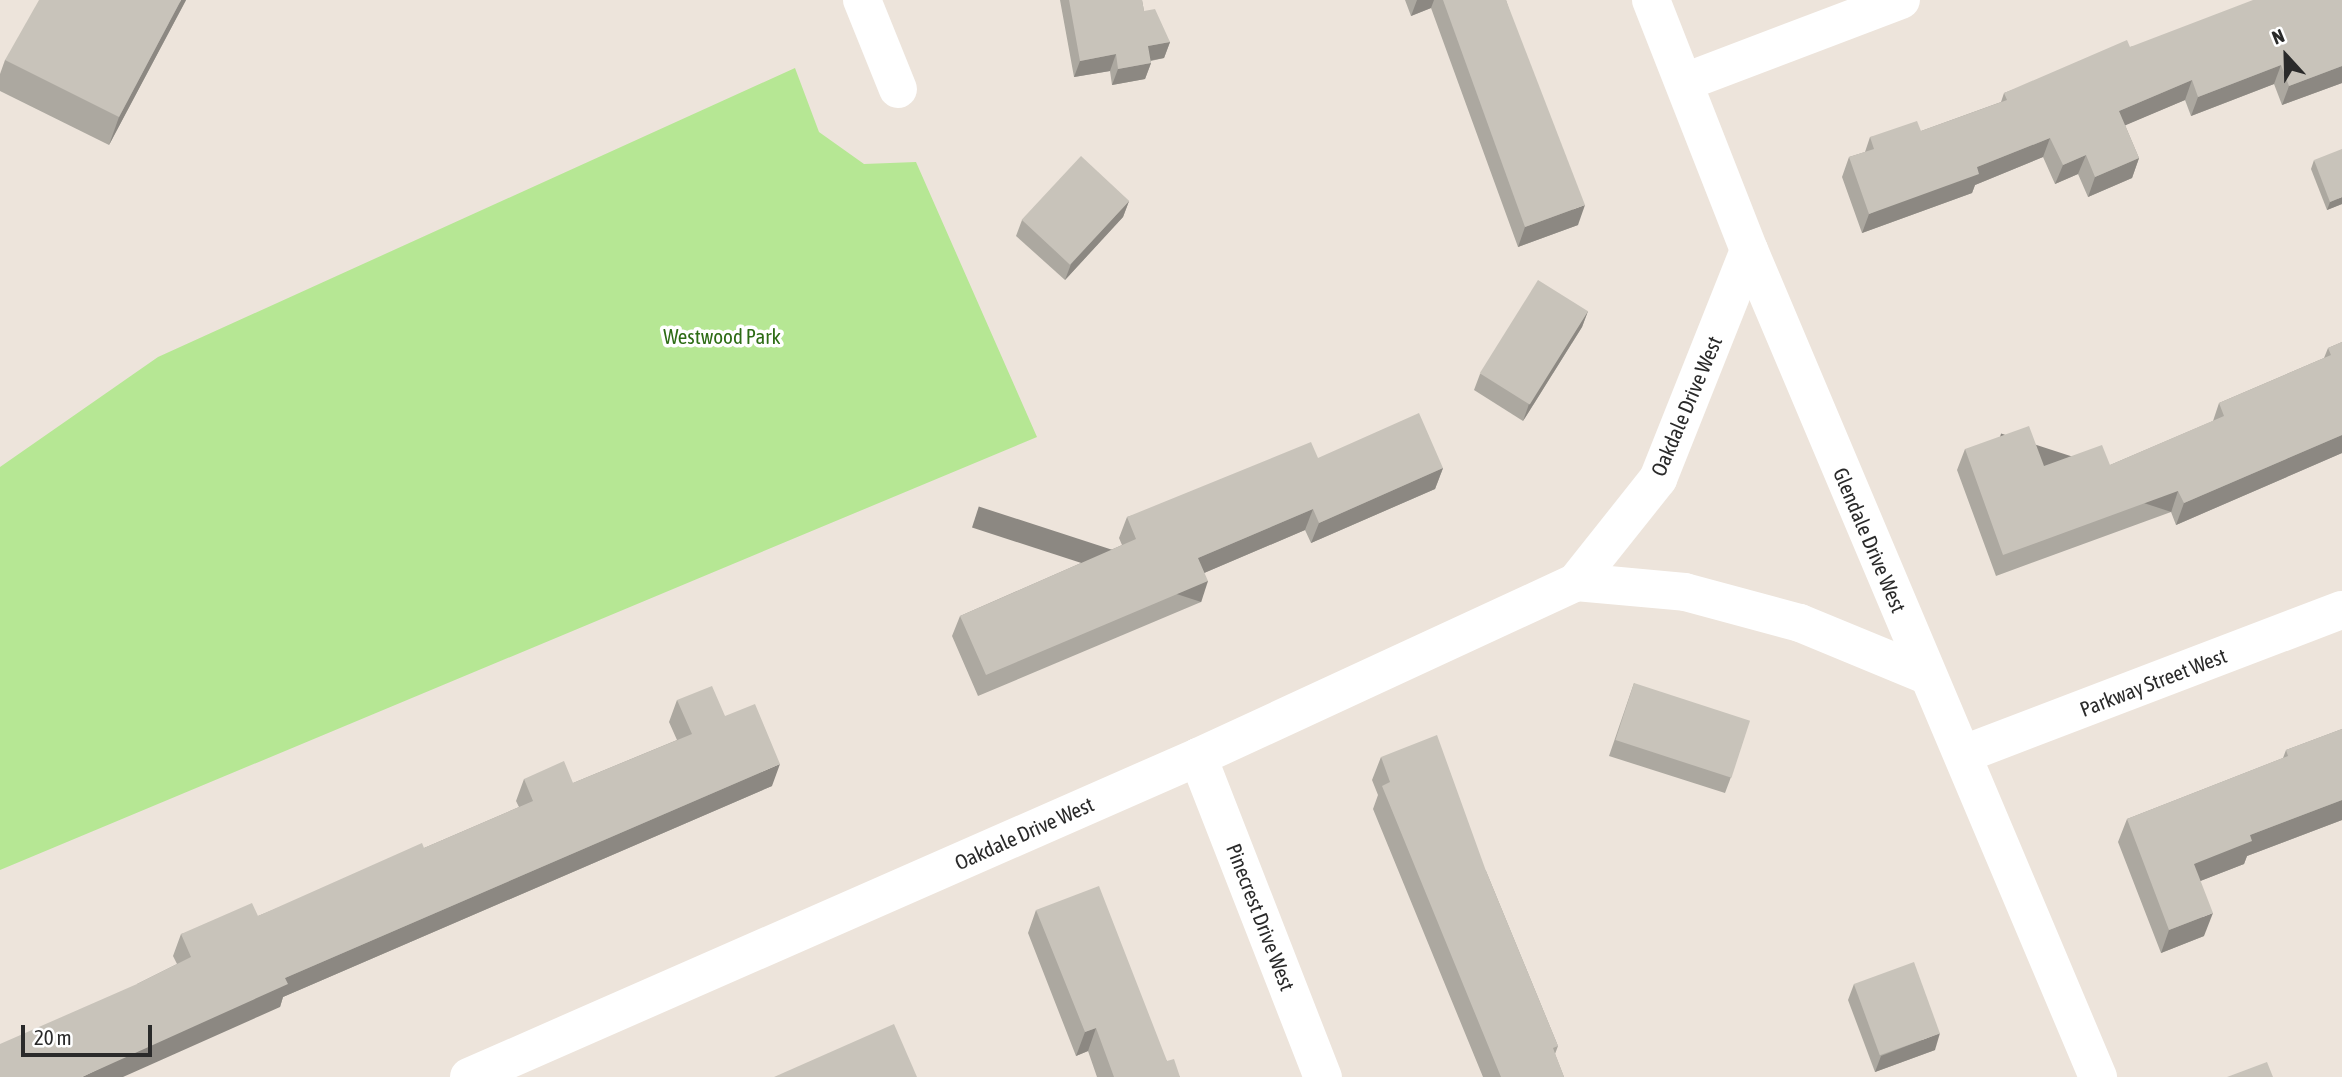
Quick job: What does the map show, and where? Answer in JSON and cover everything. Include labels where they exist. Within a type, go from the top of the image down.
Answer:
[{"type":"street","points":[[862,0],[898,89]]},
{"type":"street","name":"Glendale Drive West","points":[[1651,0],[1749,250],[1926,675],[1964,754],[2098,1077]]},
{"type":"street","points":[[1685,82],[1901,0]]},
{"type":"street","name":"Oakdale Drive West","points":[[469,1077],[1198,757],[1576,582],[1658,479],[1749,250]]},
{"type":"street","points":[[1576,582],[1698,596],[1800,623],[1926,675]]},
{"type":"street","name":"Parkway Street West","points":[[1964,754],[2342,610]]},
{"type":"street","name":"Pinecrest Drive West","points":[[1198,757],[1323,1077]]},
{"type":"green space","name":"Westwood Park","points":[[795,68],[819,132],[864,164],[916,162],[1037,437],[0,870],[0,467],[158,357]]},
{"type":"building","points":[[39,0],[181,0],[119,117],[5,60]]},
{"type":"building","points":[[1069,0],[1142,0],[1144,11],[1155,9],[1170,42],[1148,46],[1151,63],[1118,69],[1116,54],[1080,61]]},
{"type":"building","points":[[1443,0],[1506,0],[1585,205],[1525,227]]},
{"type":"building","points":[[2253,0],[2342,0],[2342,66],[2289,86],[2281,65],[2198,97],[2192,80],[2119,111],[2139,158],[2095,177],[2086,155],[2063,165],[2050,138],[1977,167],[1979,174],[1869,214],[1849,157],[1874,149],[1870,137],[1917,121],[1921,131],[2007,100],[2004,93],[2127,40],[2130,47]]},
{"type":"building","points":[[2342,149],[2342,197],[2330,202],[2314,160]]},
{"type":"building","points":[[1081,156],[1129,201],[1070,265],[1022,220]]},
{"type":"building","points":[[1538,280],[1588,311],[1530,405],[1480,373]]},
{"type":"building","points":[[2342,342],[2342,435],[2184,503],[2178,491],[2003,555],[1965,449],[2029,426],[2044,466],[2102,445],[2110,465],[2224,416],[2219,403],[2331,355],[2328,348]]},
{"type":"building","points":[[1419,413],[1443,468],[1319,523],[1313,509],[1198,558],[1208,581],[986,675],[960,616],[1136,539],[1127,517],[1311,442],[1318,458]]},
{"type":"building","points":[[1634,683],[1750,721],[1731,778],[1615,740]]},
{"type":"building","points":[[712,686],[725,716],[755,704],[780,764],[285,978],[288,984],[82,1077],[0,1077],[0,1044],[137,984],[191,957],[181,934],[252,903],[258,916],[422,843],[424,848],[533,801],[524,779],[564,761],[573,783],[692,734],[677,700]]},
{"type":"building","points":[[2342,729],[2342,800],[2250,835],[2252,841],[2194,864],[2213,913],[2169,930],[2127,819],[2288,756],[2286,750]]},
{"type":"building","points":[[1437,735],[1486,871],[1558,1046],[1553,1048],[1564,1077],[1501,1077],[1382,786],[1390,782],[1381,757]]},
{"type":"building","points":[[1099,886],[1167,1061],[1174,1059],[1180,1077],[1114,1077],[1096,1028],[1085,1032],[1036,910]]},
{"type":"building","points":[[1914,962],[1940,1033],[1880,1055],[1854,984]]},
{"type":"building","points":[[894,1024],[917,1077],[774,1077]]},
{"type":"building","points":[[2267,1062],[2273,1077],[2227,1077]]}]
